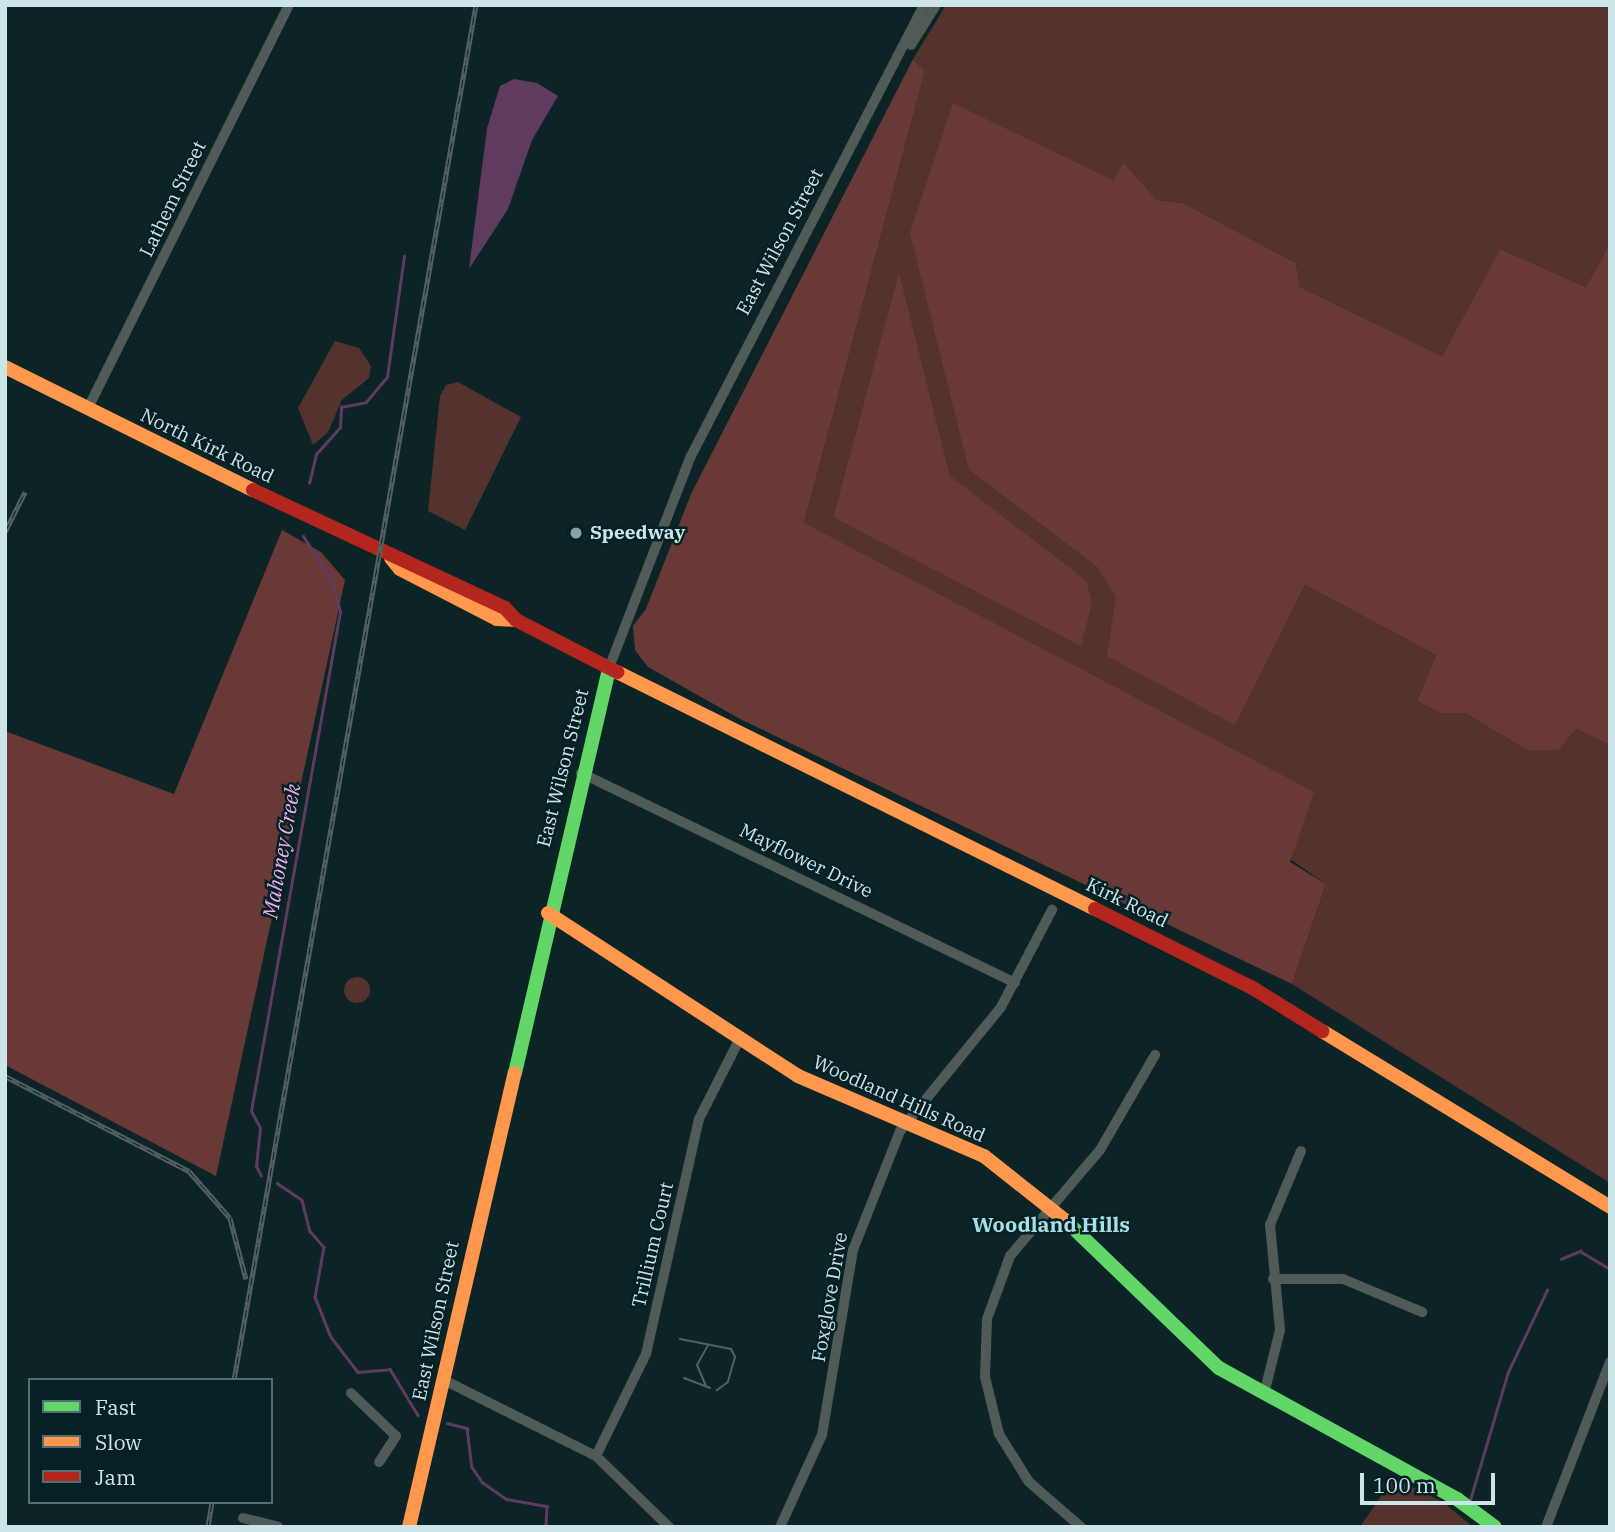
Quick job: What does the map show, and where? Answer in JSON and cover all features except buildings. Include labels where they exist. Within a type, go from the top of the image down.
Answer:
[{"type":"street","name":"Lathem Street","points":[[88,408],[289,5]]},
{"type":"street","points":[[894,68],[924,5]]},
{"type":"street","points":[[894,68],[936,5]]},
{"type":"street","name":"East Wilson Street","points":[[409,1527],[548,913],[609,668],[690,458],[894,68]]},
{"type":"street","name":"North Kirk Road","points":[[5,368],[391,558],[400,569],[497,619],[516,620],[609,668]]},
{"type":"street","name":"Kirk Road","points":[[609,668],[1251,987],[1610,1207]]},
{"type":"street","name":"Mayflower Drive","points":[[581,773],[1015,983]]},
{"type":"street","name":"Foxglove Drive","points":[[780,1527],[822,1436],[853,1250],[904,1121],[1015,983],[1052,910]]},
{"type":"street","name":"Woodland Hills Road","points":[[548,913],[798,1076],[984,1156],[1051,1207],[1203,1356],[1264,1394],[1457,1499],[1495,1527]]},
{"type":"street","name":"Trillium Court","points":[[596,1457],[646,1354],[699,1119],[739,1040]]},
{"type":"street","points":[[1081,1527],[1038,1492],[1012,1459],[994,1421],[985,1377],[985,1330],[998,1281],[1018,1245],[1100,1150],[1155,1055]]},
{"type":"street","points":[[1264,1394],[1279,1342],[1273,1279],[1273,1214],[1301,1150]]},
{"type":"street","points":[[1273,1279],[1343,1279],[1422,1312]]},
{"type":"street","points":[[1546,1527],[1610,1362]]},
{"type":"street","points":[[444,1380],[596,1457],[640,1492],[668,1527]]},
{"type":"street","points":[[351,1393],[397,1436],[380,1462]]},
{"type":"street","points":[[243,1518],[278,1527]]},
{"type":"shaded area","points":[[946,5],[1610,5],[1610,243],[1586,287],[1500,249],[1442,356],[1300,287],[1296,263],[1183,203],[1157,200],[1123,162],[1113,180],[954,104],[969,470],[1098,568],[1235,724],[1305,585],[1436,655],[1417,701],[1440,713],[1465,713],[1527,750],[1576,729],[1610,745],[1610,1183],[1292,984],[1326,884],[804,523],[925,71],[913,59]],"holes":[[[899,273],[950,477],[1086,580],[833,517]]]},
{"type":"shaded area","points":[[913,59],[925,71],[804,523],[1314,792],[1290,862],[1326,884],[1292,984],[742,720],[648,667],[635,650],[633,626],[646,609],[691,494]]},
{"type":"shaded area","points":[[514,79],[537,83],[558,96],[532,140],[508,209],[469,269],[487,128],[500,86]]},
{"type":"shaded area","points":[[953,103],[1113,180],[1123,162],[1157,200],[1183,203],[1296,263],[1300,287],[1442,356],[1500,249],[1586,287],[1610,243],[1610,745],[1576,729],[1558,750],[1527,750],[1465,713],[1440,713],[1417,701],[1436,655],[1305,585],[1235,725],[1107,656],[1116,596],[1098,568],[969,470],[910,233]]},
{"type":"shaded area","points":[[899,272],[950,476],[1086,580],[1092,602],[1081,646],[833,517]]},
{"type":"shaded area","points":[[335,341],[359,348],[371,366],[369,378],[342,400],[328,432],[313,445],[298,408]]},
{"type":"shaded area","points":[[458,382],[521,417],[465,530],[428,511],[440,396],[446,385]]},
{"type":"shaded area","points":[[282,530],[321,552],[345,580],[216,1176],[5,1065],[5,731],[174,794]]},
{"type":"shaded area","points":[[357,977],[366,981],[370,990],[366,999],[357,1003],[348,999],[344,990],[348,981]]},
{"type":"shaded area","points":[[1393,1478],[1443,1502],[1473,1527],[1360,1527]]},
{"type":"waterway","name":"Mahoney Creek","points":[[309,483],[316,454],[340,427],[341,407],[366,402],[387,377],[404,256]]},
{"type":"waterway","name":"Mahoney Creek","points":[[261,1176],[256,1166],[260,1128],[251,1111],[340,612],[333,585],[303,536]]},
{"type":"waterway","name":"Mahoney Creek","points":[[277,1183],[302,1200],[310,1231],[324,1247],[315,1297],[331,1337],[358,1372],[390,1369],[418,1415]]},
{"type":"waterway","points":[[1561,1259],[1580,1251],[1610,1269]]},
{"type":"waterway","points":[[1470,1500],[1508,1372],[1547,1290]]},
{"type":"waterway","name":"Mahoney Creek","points":[[447,1423],[467,1428],[472,1467],[482,1482],[506,1499],[547,1506],[546,1527]]},
{"type":"tram line","points":[[680,1339],[731,1349],[735,1357],[728,1382],[717,1390]]},
{"type":"tram line","points":[[706,1386],[697,1365],[708,1345]]},
{"type":"tram line","points":[[684,1378],[710,1388]]},
{"type":"railway","points":[[234,1378],[476,5]]},
{"type":"railway","points":[[5,532],[25,492]]},
{"type":"railway","points":[[5,1076],[189,1171],[230,1218],[246,1279]]},
{"type":"railway","points":[[208,1527],[212,1504]]},
{"type":"traffic: fast","points":[[515,1073],[609,668]]},
{"type":"traffic: fast","points":[[1066,1221],[1219,1368],[1457,1499],[1495,1527]]},
{"type":"traffic: slow","points":[[5,367],[253,490]]},
{"type":"traffic: slow","points":[[391,558],[400,569],[497,619],[516,620]]},
{"type":"traffic: slow","points":[[617,672],[1095,909]]},
{"type":"traffic: slow","points":[[548,913],[798,1076],[984,1156],[1066,1221]]},
{"type":"traffic: slow","points":[[1322,1031],[1610,1207]]},
{"type":"traffic: slow","points":[[409,1527],[515,1073]]},
{"type":"traffic: jam","points":[[253,490],[505,608],[516,620],[617,672]]},
{"type":"traffic: jam","points":[[1095,909],[1251,987],[1322,1031]]},
{"type":"place","name":"Speedway","points":[[576,533]]},
{"type":"district","name":"Woodland Hills","points":[[1051,1224]]}]
